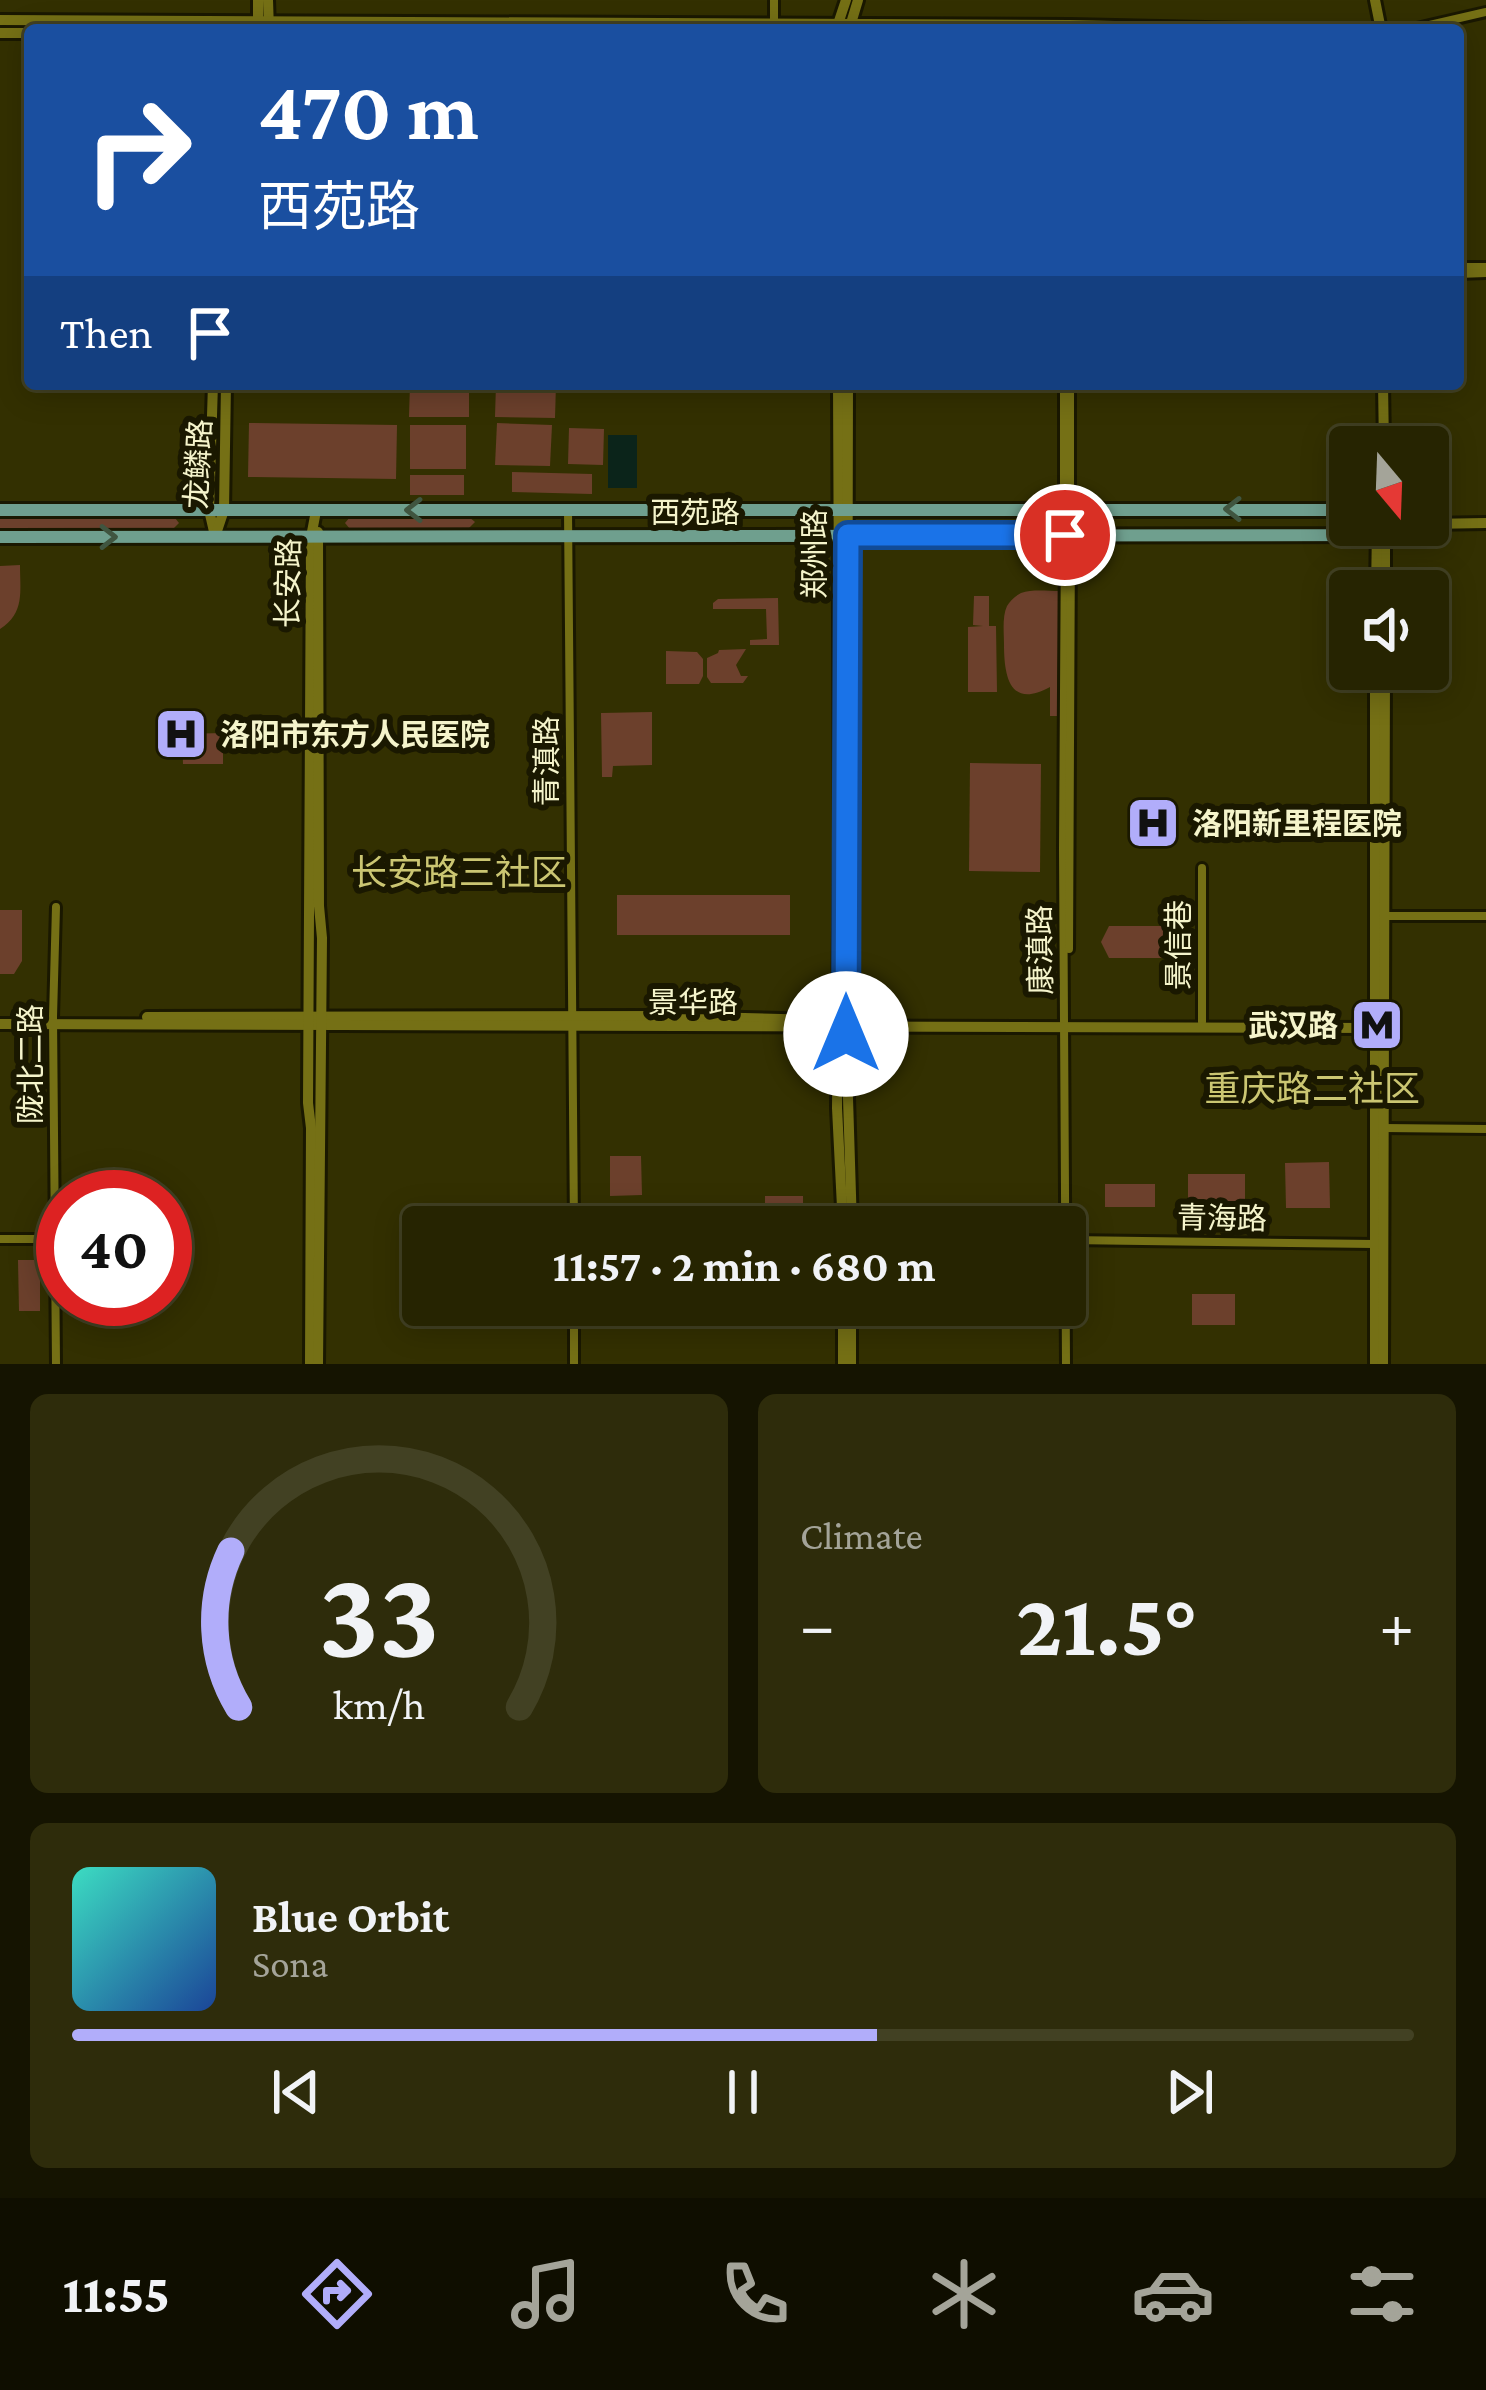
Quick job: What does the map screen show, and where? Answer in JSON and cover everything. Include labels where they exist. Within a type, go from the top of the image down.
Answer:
[{"type":"main road","points":[[0,20],[150,24]]},
{"type":"main road","name":"龙鳞路","points":[[214,390],[217,510]]},
{"type":"main road","name":"龙鳞路","points":[[215,536],[226,390]]},
{"type":"main road","name":"郑州路","points":[[838,390],[843,535],[842,1024],[837,1108],[845,1206]]},
{"type":"main road","name":"郑州路","points":[[843,511],[848,390]]},
{"type":"main road","points":[[1380,390],[1380,426]]},
{"type":"main road","name":"西苑路","points":[[0,510],[1329,510]]},
{"type":"main road","name":"长安路","points":[[314,1364],[316,511]]},
{"type":"main road","points":[[1449,524],[1486,523]]},
{"type":"main road","name":"西苑路","points":[[0,537],[1068,535],[1329,529]]},
{"type":"main road","points":[[1376,690],[1379,1364]]},
{"type":"main road","points":[[1380,916],[1385,690]]},
{"type":"main road","name":"景华路","points":[[0,1020],[1380,1025]]},
{"type":"main road","name":"景华路","points":[[1066,1025],[1380,1025]]},
{"type":"main road","points":[[1379,1364],[1375,1244],[1380,1128]]},
{"type":"main road","points":[[847,1326],[847,1364]]},
{"type":"street","points":[[774,0],[774,24]]},
{"type":"street","points":[[1434,24],[1486,12]]},
{"type":"street","points":[[1067,390],[1067,508]]},
{"type":"street","name":"青滇路","points":[[568,510],[574,1206]]},
{"type":"street","name":"康滇路","points":[[1068,535],[1063,849],[1069,1206]]},
{"type":"street","name":"景信巷","points":[[1202,868],[1202,1022]]},
{"type":"street","name":"陇北二路","points":[[54,1170],[56,907]]},
{"type":"street","points":[[1380,916],[1486,916]]},
{"type":"street","name":"康滇路","points":[[1066,1025],[1067,1206]]},
{"type":"street","points":[[1380,1128],[1486,1129]]},
{"type":"street","points":[[0,1239],[36,1239]]},
{"type":"street","name":"青海路","points":[[1086,1240],[1375,1244]]},
{"type":"street","name":"陇北二路","points":[[56,1326],[56,1364]]},
{"type":"street","points":[[574,1326],[574,1364]]},
{"type":"street","name":"康滇路","points":[[1068,1326],[1068,1364]]},
{"type":"shaded area","points":[[410,390],[469,390],[469,417],[409,417]]},
{"type":"shaded area","points":[[496,390],[556,390],[555,418],[495,417]]},
{"type":"shaded area","points":[[249,423],[397,425],[396,479],[248,477]]},
{"type":"shaded area","points":[[497,423],[552,425],[550,466],[495,465]]},
{"type":"shaded area","points":[[410,425],[466,425],[466,469],[410,469]]},
{"type":"shaded area","points":[[569,428],[604,429],[603,465],[568,464]]},
{"type":"shaded area","points":[[608,435],[637,435],[637,488],[608,488]]},
{"type":"shaded area","points":[[512,472],[592,474],[592,494],[512,492]]},
{"type":"shaded area","points":[[410,475],[464,475],[464,495],[410,495]]},
{"type":"shaded area","points":[[0,514],[175,518],[179,523],[173,529],[0,532]]},
{"type":"shaded area","points":[[350,517],[469,517],[475,522],[469,528],[350,529],[345,523]]},
{"type":"shaded area","points":[[20,565],[17,609],[0,629],[0,566]]},
{"type":"shaded area","points":[[1059,591],[1057,716],[1050,716],[1050,687],[1026,694],[1018,692],[1008,678],[1004,620],[1007,606],[1021,593]]},
{"type":"shaded area","points":[[974,596],[989,596],[989,626],[996,626],[997,692],[968,692],[968,627],[983,626],[973,625]]},
{"type":"shaded area","points":[[778,598],[779,645],[750,645],[750,640],[767,639],[766,609],[713,609],[718,599]]},
{"type":"shaded area","points":[[746,649],[736,665],[741,676],[748,676],[743,683],[711,683],[707,658],[719,650]]},
{"type":"shaded area","points":[[666,651],[697,652],[703,659],[699,684],[666,684]]},
{"type":"shaded area","points":[[652,712],[652,765],[613,766],[612,777],[602,777],[601,713]]},
{"type":"shaded area","points":[[223,733],[223,764],[183,764],[182,734]]},
{"type":"shaded area","points":[[970,763],[1041,764],[1040,872],[969,871]]},
{"type":"shaded area","points":[[617,895],[790,895],[790,935],[617,935]]},
{"type":"shaded area","points":[[0,910],[22,910],[22,961],[14,974],[0,974]]},
{"type":"shaded area","points":[[1109,926],[1164,926],[1173,946],[1165,958],[1109,958],[1101,942]]},
{"type":"shaded area","points":[[610,1156],[641,1156],[642,1195],[610,1196]]},
{"type":"shaded area","points":[[1329,1162],[1330,1208],[1286,1208],[1285,1163]]},
{"type":"shaded area","points":[[1188,1174],[1245,1174],[1245,1201],[1188,1202]]},
{"type":"shaded area","points":[[1105,1184],[1155,1184],[1155,1207],[1105,1207]]},
{"type":"shaded area","points":[[765,1196],[803,1196],[803,1206],[765,1206]]},
{"type":"shaded area","points":[[18,1260],[36,1260],[36,1311],[19,1311]]},
{"type":"shaded area","points":[[1192,1294],[1235,1294],[1235,1325],[1192,1325]]},
{"type":"shaded area","points":[[894,1326],[971,1326],[971,1328]]},
{"type":"place","name":"洛阳市东方人民医院","points":[[181,734]]},
{"type":"place","name":"洛阳新里程医院","points":[[1153,823]]},
{"type":"place","name":"武汉路","points":[[1377,1025]]},
{"type":"district","name":"长安路三社区","points":[[459,873]]},
{"type":"district","name":"重庆路二社区","points":[[1312,1089]]},
{"type":"route","points":[[846,1034],[848,535],[1065,535]]}]
